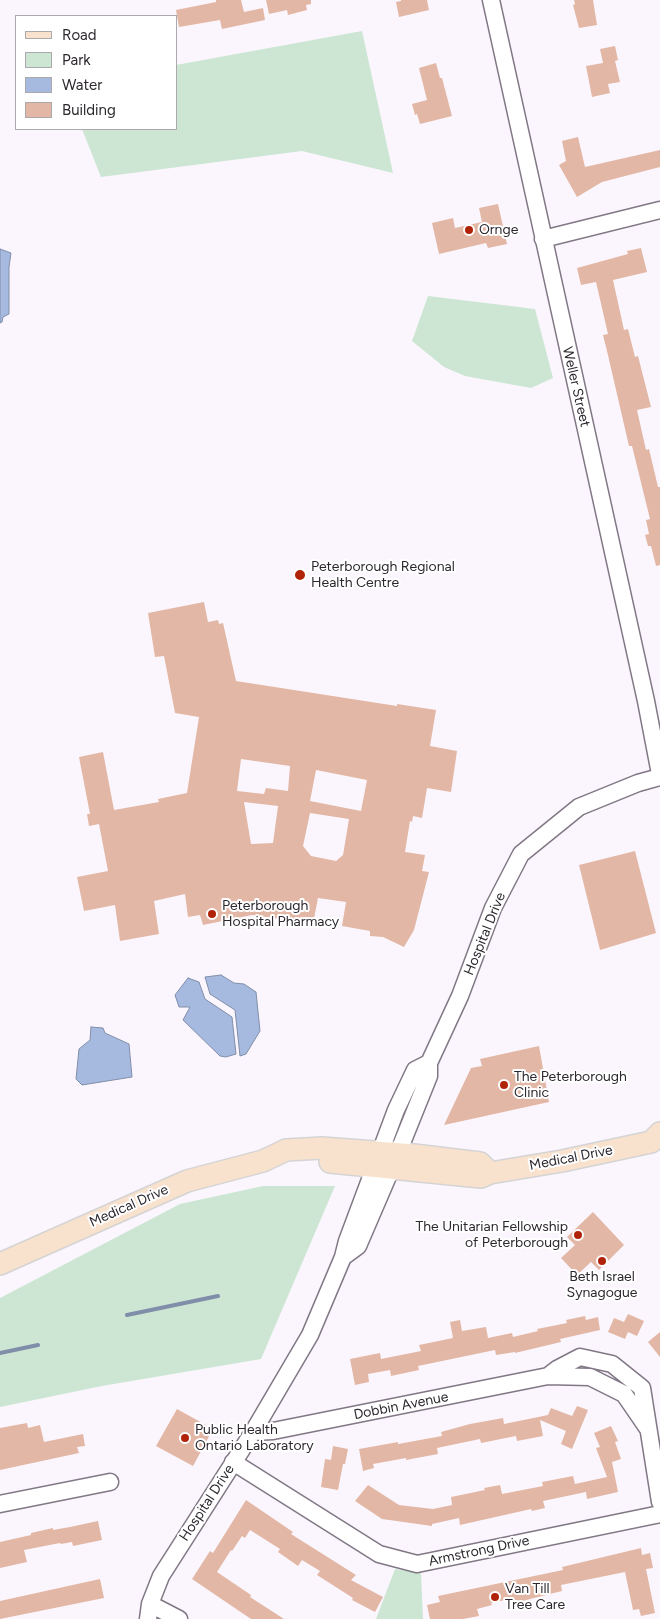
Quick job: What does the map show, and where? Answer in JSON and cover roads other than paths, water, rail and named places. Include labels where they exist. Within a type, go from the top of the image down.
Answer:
[{"type":"main road","name":"Medical Drive","points":[[0,1264],[187,1181],[263,1160],[288,1164],[386,1160],[481,1177],[490,1173],[562,1161],[657,1141]]},
{"type":"street","name":"Weller Street","points":[[491,0],[543,239],[653,700],[660,775]]},
{"type":"street","points":[[543,239],[660,210]]},
{"type":"street","name":"Hospital Drive","points":[[149,1611],[161,1576],[253,1432],[310,1335],[343,1257],[346,1241],[429,1076],[429,1063],[460,996],[493,908],[521,854],[579,807],[660,775]]},
{"type":"street","name":"Dobbin Avenue","points":[[253,1432],[273,1432],[548,1376],[580,1357],[612,1364],[642,1388],[660,1502]]},
{"type":"street","name":"Armstrong Drive","points":[[234,1462],[378,1554],[417,1564],[660,1514]]},
{"type":"street","points":[[0,1504],[110,1482]]},
{"type":"street","points":[[149,1611],[179,1619]]},
{"type":"water","points":[[0,249],[11,253],[9,267],[9,314],[3,317],[0,323]]},
{"type":"water","points":[[221,975],[234,983],[244,984],[256,992],[260,1031],[246,1054],[240,1056],[235,1010],[210,994],[205,977]]},
{"type":"water","points":[[188,978],[199,982],[205,999],[232,1017],[236,1054],[226,1057],[220,1056],[183,1020],[190,1007],[179,1007],[175,995]]},
{"type":"water","points":[[91,1027],[103,1028],[105,1033],[129,1044],[132,1077],[82,1085],[76,1079],[79,1049],[90,1040]]},
{"type":"waterway","points":[[127,1315],[218,1296]]},
{"type":"waterway","points":[[0,1353],[38,1345]]},
{"type":"place","name":"Ornge","points":[[469,230]]},
{"type":"place","name":"Peterborough Regional Health Centre","points":[[300,575]]},
{"type":"place","name":"Peterborough Hospital Pharmacy","points":[[212,914]]},
{"type":"place","name":"The Peterborough Clinic","points":[[504,1085]]},
{"type":"place","name":"The Unitarian Fellowship of Peterborough","points":[[578,1235]]},
{"type":"place","name":"Beth Israel Synagogue","points":[[602,1261]]},
{"type":"place","name":"Public Health Ontario Laboratory","points":[[185,1438]]},
{"type":"place","name":"Van Till Tree Care","points":[[495,1597]]}]
